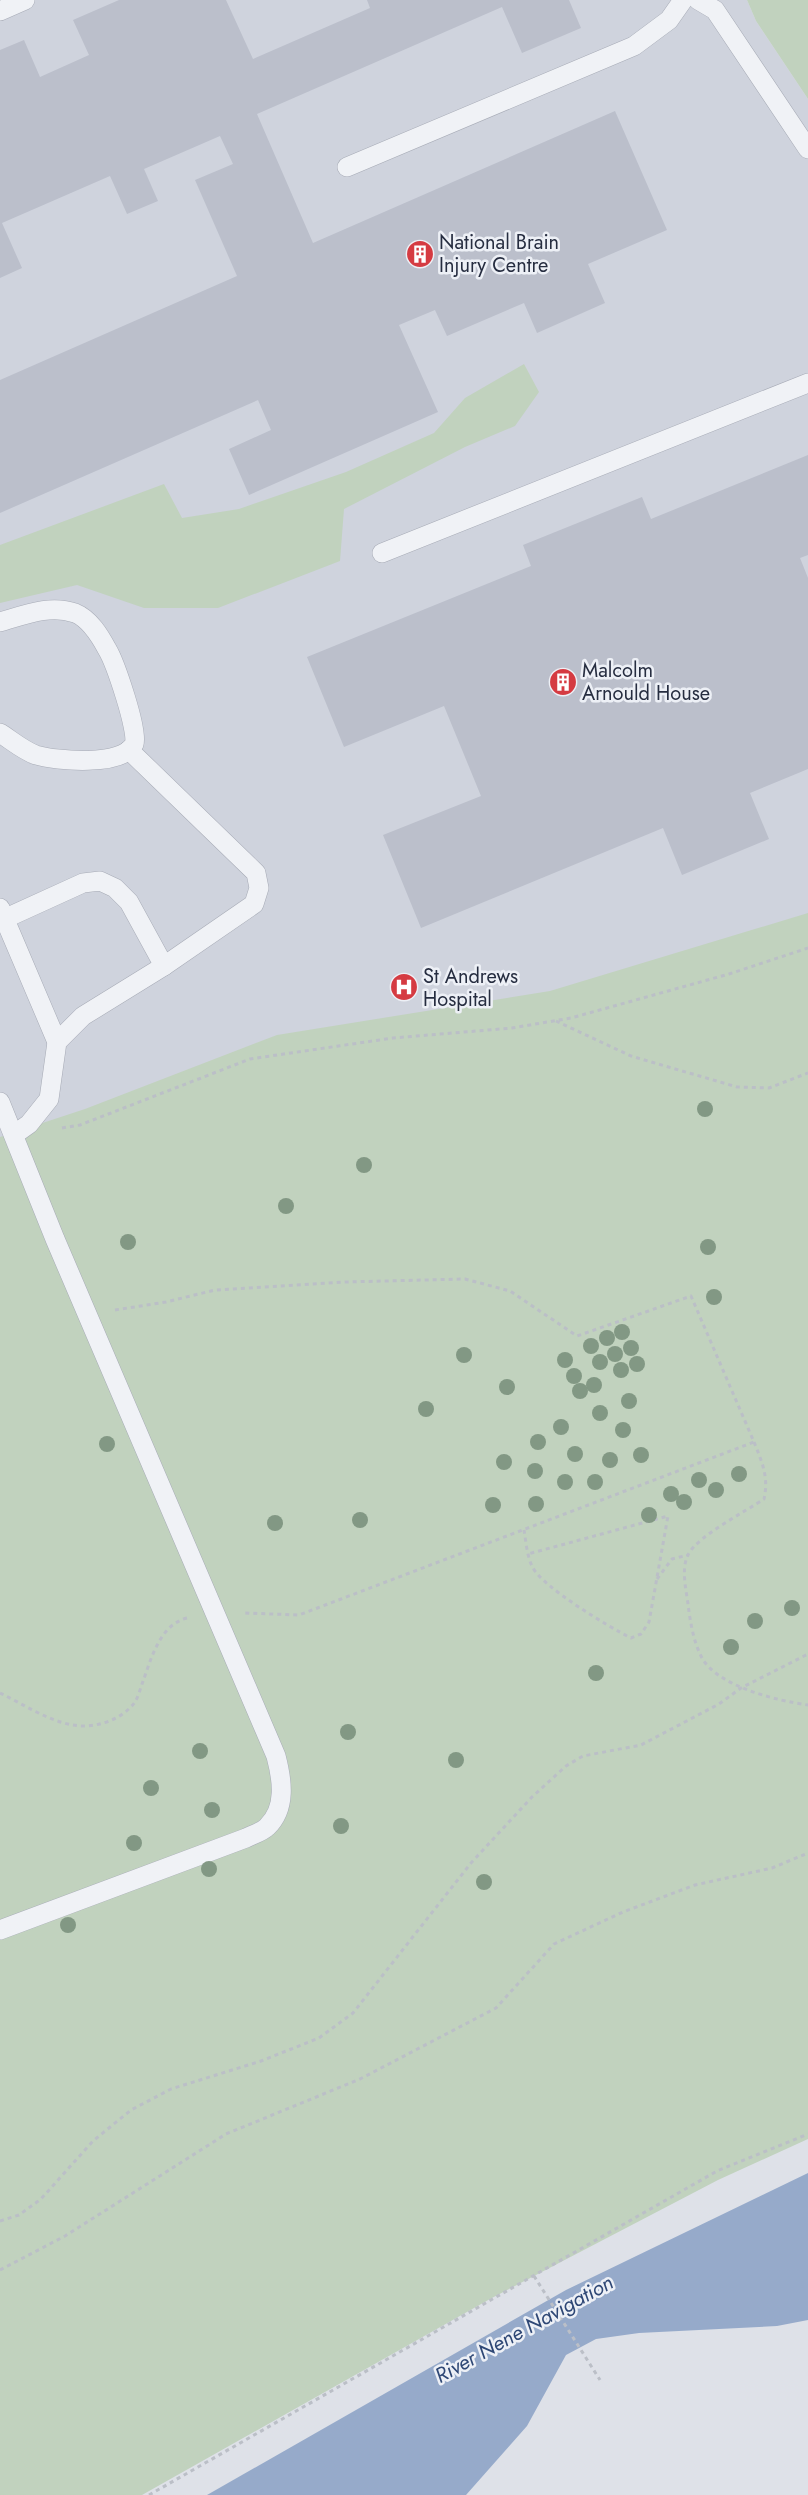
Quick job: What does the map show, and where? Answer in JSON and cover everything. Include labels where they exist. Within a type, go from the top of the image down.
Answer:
[{"type":"lane","points":[[0,11],[25,0]]},
{"type":"lane","points":[[347,167],[634,46],[669,20],[683,0]]},
{"type":"lane","points":[[698,0],[715,10],[808,149]]},
{"type":"lane","points":[[382,553],[808,383]]},
{"type":"lane","points":[[0,622],[46,610],[76,613],[87,620],[108,651],[132,718],[136,735],[134,743],[129,750],[111,757],[87,761],[35,755],[0,733]]},
{"type":"lane","points":[[57,1042],[82,1016],[164,966],[254,904],[259,888],[256,873],[129,750]]},
{"type":"lane","points":[[14,1134],[29,1124],[49,1099],[57,1042],[2,914],[82,883],[100,881],[115,888],[129,902],[164,966]]},
{"type":"lane","points":[[0,1102],[87,1314],[276,1756],[282,1779],[282,1796],[277,1813],[267,1827],[246,1838],[0,1930]]},
{"type":"path","points":[[14,1134],[80,1126],[250,1059],[393,1038],[512,1028],[555,1021],[729,974],[808,948]]},
{"type":"path","points":[[555,1021],[631,1056],[737,1087],[768,1088],[808,1073]]},
{"type":"path","points":[[87,1314],[166,1302],[215,1290],[344,1282],[465,1279],[510,1291],[576,1336],[691,1296],[754,1442],[764,1468],[767,1485],[764,1499],[701,1539],[688,1555],[685,1579],[690,1617],[701,1657],[714,1672],[741,1688],[789,1702],[808,1705]]},
{"type":"path","points":[[0,1693],[48,1717],[73,1725],[93,1726],[109,1721],[136,1701],[158,1645],[168,1628],[184,1618],[214,1612],[299,1615],[754,1442]]},
{"type":"path","points":[[524,1530],[528,1554],[532,1567],[543,1580],[609,1627],[631,1638],[641,1634],[649,1622],[668,1516],[528,1554]]},
{"type":"path","points":[[657,1579],[672,1559],[688,1555]]},
{"type":"path","points":[[0,2221],[18,2215],[41,2199],[93,2141],[131,2110],[171,2089],[261,2061],[319,2038],[353,2013],[470,1863],[532,1797],[566,1766],[583,1756],[641,1745],[719,1704],[741,1688],[808,1654]]},
{"type":"path","points":[[0,2270],[65,2236],[226,2134],[360,2079],[496,2008],[554,1944],[623,1912],[695,1885],[772,1868],[808,1853]]},
{"type":"path","points":[[149,2495],[717,2171],[808,2134]]},
{"type":"path","points":[[534,2276],[600,2380]]},
{"type":"shaded area","name":"St Andrews Hospital","points":[[0,0],[747,0],[756,21],[808,99],[808,1874],[0,2482]]},
{"type":"green space","points":[[747,0],[808,0],[808,99],[756,21]]},
{"type":"green space","points":[[524,364],[539,392],[515,426],[465,447],[344,509],[340,561],[218,608],[144,608],[77,585],[0,603],[0,545],[164,484],[182,518],[239,509],[346,472],[434,433],[465,398]]},
{"type":"green space","points":[[808,913],[808,2139],[718,2180],[490,2299],[142,2495],[0,2495],[0,1137],[85,1109],[277,1035],[550,991]]},
{"type":"water","name":"River Nene Navigation","points":[[808,2173],[808,2320],[777,2326],[639,2333],[596,2339],[566,2355],[527,2426],[466,2495],[207,2495],[566,2290]]},
{"type":"building","name":"National Brain Injury Centre","points":[[119,0],[226,0],[253,59],[370,8],[367,0],[569,0],[581,28],[522,53],[502,7],[257,114],[313,243],[615,111],[667,230],[588,264],[605,303],[537,333],[524,303],[447,336],[435,310],[399,325],[438,412],[249,495],[229,449],[271,430],[258,400],[0,513],[0,380],[237,276],[195,180],[233,164],[220,136],[144,169],[158,201],[127,214],[110,176],[2,223],[22,268],[0,278],[0,50],[24,40],[40,77],[89,55],[73,20]]},
{"type":"building","name":"Malcolm Arnould House","points":[[808,455],[808,555],[800,558],[808,578],[808,769],[750,793],[769,839],[682,875],[663,828],[421,928],[383,835],[481,796],[444,706],[344,747],[307,657],[531,566],[523,545],[642,497],[651,519]]},
{"type":"place","name":"National Brain Injury Centre","points":[[420,254]]},
{"type":"place","name":"Malcolm Arnould House","points":[[563,682]]},
{"type":"place","name":"St Andrews Hospital","points":[[404,987]]}]
